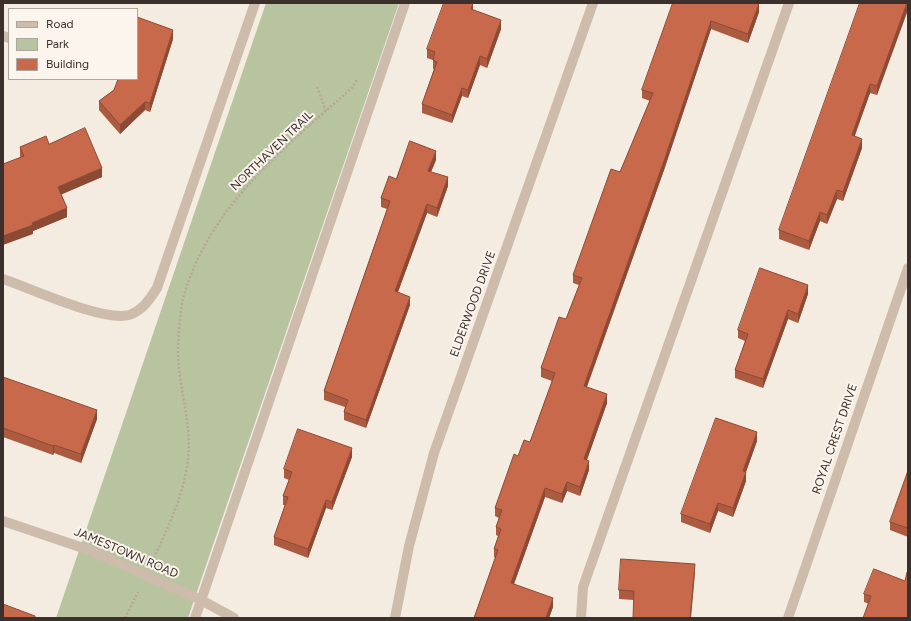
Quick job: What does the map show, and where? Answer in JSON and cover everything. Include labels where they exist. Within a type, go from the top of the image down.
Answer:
[{"type":"street","points":[[3,279],[88,310],[109,315],[128,315],[146,305],[157,288],[255,3]]},
{"type":"street","points":[[195,618],[405,3]]},
{"type":"street","name":"ELDERWOOD DRIVE","points":[[395,618],[409,546],[434,453],[594,3]]},
{"type":"street","points":[[581,618],[583,587],[789,3]]},
{"type":"street","name":"ROYAL CREST DRIVE","points":[[788,618],[908,268]]},
{"type":"street","name":"JAMESTOWN ROAD","points":[[3,521],[89,550],[201,600],[234,618]]},
{"type":"path","name":"NORTHAVEN TRAIL","points":[[125,618],[147,575],[178,505],[188,470],[188,429],[180,381],[178,346],[183,300],[195,265],[210,236],[228,209],[249,182],[352,88],[361,75]]},
{"type":"path","points":[[318,87],[326,111]]},
{"type":"green space","points":[[266,3],[399,3],[188,618],[56,618]]},
{"type":"building","points":[[444,3],[473,3],[471,9],[501,20],[487,59],[480,56],[468,90],[462,88],[452,115],[422,104],[437,62],[433,60],[435,52],[427,49]]},
{"type":"building","points":[[673,3],[759,3],[748,34],[711,21],[664,161],[584,386],[607,394],[584,459],[589,461],[580,487],[567,482],[562,494],[545,488],[511,583],[553,598],[546,618],[474,618],[498,550],[494,549],[501,529],[496,527],[502,510],[495,508],[514,454],[518,456],[524,440],[530,442],[555,373],[541,368],[559,317],[566,319],[582,278],[573,275],[611,169],[620,172],[653,93],[642,90]]},
{"type":"building","points":[[860,3],[907,3],[877,86],[870,84],[852,135],[862,139],[843,192],[837,190],[827,215],[820,212],[809,241],[779,230]]},
{"type":"building","points":[[138,17],[173,30],[150,103],[145,102],[120,125],[99,101],[114,90],[118,80],[138,80]]},
{"type":"building","points":[[85,128],[102,168],[58,187],[67,208],[32,223],[33,225],[3,236],[3,164],[24,156],[20,147],[46,136],[49,144]]},
{"type":"building","points":[[410,141],[436,151],[428,171],[448,177],[437,208],[427,204],[395,291],[410,297],[366,420],[344,412],[348,400],[324,391],[390,201],[381,198],[389,176],[396,179]]},
{"type":"building","points":[[760,268],[808,285],[798,314],[788,310],[763,379],[735,370],[748,334],[738,330]]},
{"type":"building","points":[[3,377],[97,410],[81,454],[54,445],[53,446],[3,428]]},
{"type":"building","points":[[716,418],[757,432],[743,471],[746,472],[733,508],[718,503],[710,524],[681,514]]},
{"type":"building","points":[[298,429],[352,448],[332,502],[326,500],[308,549],[274,537],[288,497],[283,496],[292,472],[284,469]]},
{"type":"building","points":[[908,471],[908,528],[890,522]]},
{"type":"building","points":[[621,559],[695,564],[690,618],[633,618],[634,591],[619,590]]},
{"type":"building","points":[[874,569],[905,581],[907,572],[908,573],[908,618],[863,618],[871,596],[864,594]]},
{"type":"building","points":[[3,604],[35,616],[35,618],[3,618]]}]
